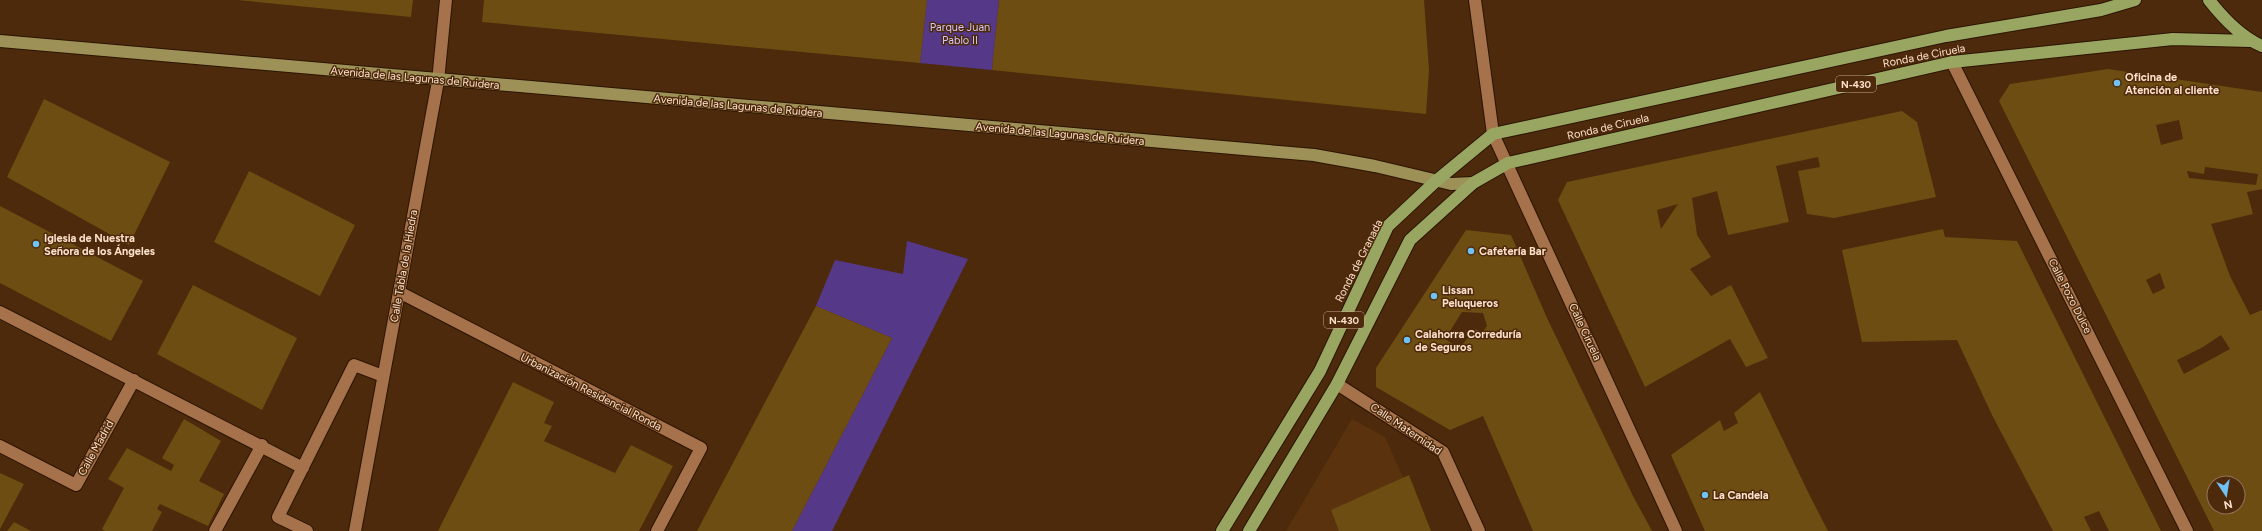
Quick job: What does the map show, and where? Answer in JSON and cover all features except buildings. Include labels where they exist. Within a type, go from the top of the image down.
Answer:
[{"type":"highway","name":"Ronda de Ciruela","points":[[1493,134],[1946,36],[2101,10],[2135,0]]},
{"type":"highway","name":"N-430","points":[[2209,0],[2219,13],[2250,41],[2262,46]]},
{"type":"highway","name":"Ronda de Ciruela","points":[[1473,183],[1508,163],[1952,62],[2173,39],[2250,41]]},
{"type":"highway","name":"Ronda de Granada","points":[[1222,531],[1320,371],[1388,226],[1436,181],[1493,134]]},
{"type":"highway","name":"N-430","points":[[1249,531],[1337,384],[1410,240],[1473,183]]},
{"type":"main road","name":"Avenida de las Lagunas de Ruidera","points":[[0,41],[1314,155],[1375,166],[1451,184],[1473,183]]},
{"type":"street","name":"Calle Tabla de la Hiedra","points":[[355,531],[438,80],[446,0]]},
{"type":"street","name":"Calle Ciruela","points":[[1475,0],[1493,134],[1508,163],[1676,531]]},
{"type":"street","name":"Calle Pozo Dulce","points":[[1952,62],[2187,531]]},
{"type":"street","name":"Urbanización Residencial Ronda","points":[[399,292],[701,448],[657,531]]},
{"type":"street","points":[[0,312],[303,468]]},
{"type":"street","points":[[308,531],[278,517],[354,365],[383,376]]},
{"type":"street","name":"Calle Madrid","points":[[0,446],[76,484],[134,380]]},
{"type":"street","name":"Calle Maternidad","points":[[1337,384],[1443,452],[1479,531]]},
{"type":"street","points":[[216,531],[262,446]]},
{"type":"shaded area","points":[[1352,419],[1385,437],[1427,531],[1286,531]]},
{"type":"green space","name":"Parque Juan Pablo II","points":[[927,0],[999,0],[992,70],[920,63]]},
{"type":"green space","points":[[907,241],[968,259],[832,531],[792,531],[892,338],[816,306],[835,260],[903,274]]},
{"type":"place","name":"Oficina de Atención al cliente","points":[[2117,83]]},
{"type":"place","name":"Iglesia de Nuestra Señora de los Ángeles","points":[[36,244]]},
{"type":"place","name":"Cafetería Bar","points":[[1471,251]]},
{"type":"place","name":"Lissan Peluqueros","points":[[1434,296]]},
{"type":"place","name":"Calahorra Correduría de Seguros","points":[[1407,340]]},
{"type":"place","name":"La Candela","points":[[1705,495]]}]
